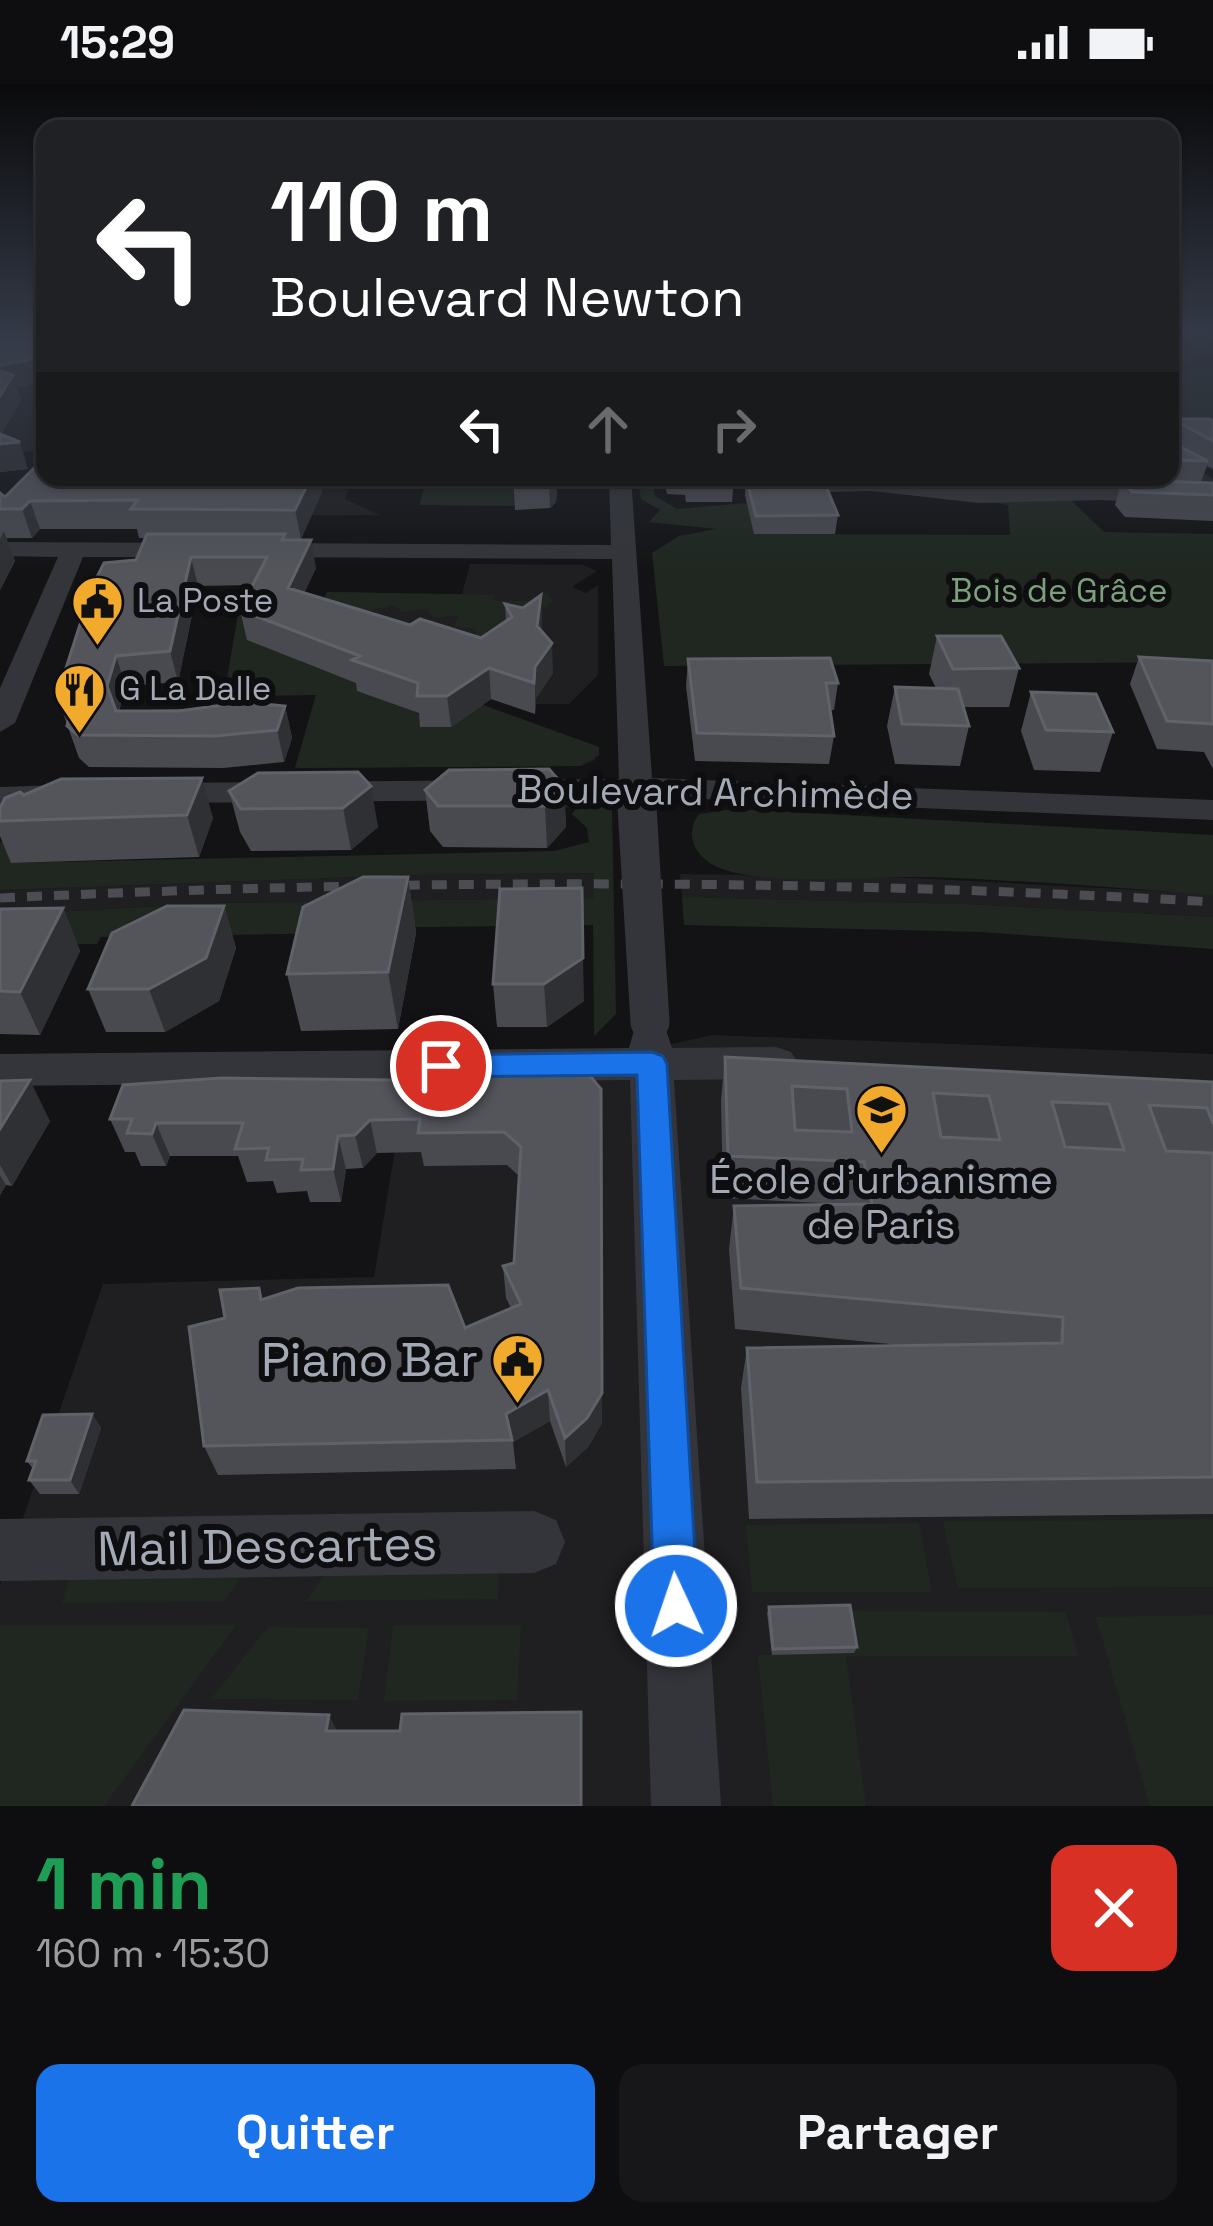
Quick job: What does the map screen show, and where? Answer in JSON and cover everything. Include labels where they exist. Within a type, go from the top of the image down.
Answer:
[{"type":"street","points":[[620,486],[686,1806]]},
{"type":"street","points":[[890,486],[979,496],[1213,498]]},
{"type":"street","points":[[0,548],[622,552]]},
{"type":"street","points":[[0,723],[74,549]]},
{"type":"street","name":"Boulevard Archimède","points":[[0,797],[911,794],[1213,810]]},
{"type":"street","points":[[0,1070],[650,1040],[823,1064]]},
{"type":"street","name":"Mail Descartes","points":[[0,1550],[534,1542]]},
{"type":"shaded area","points":[[0,412],[36,412],[36,451],[0,454]]},
{"type":"shaded area","points":[[182,486],[350,486],[345,499],[380,515],[165,516]]},
{"type":"shaded area","points":[[470,564],[583,565],[597,571],[572,587],[586,593],[598,585],[598,675],[569,704],[536,704],[535,714],[491,699],[483,705],[599,747],[595,760],[580,766],[295,768],[316,695],[224,696],[319,610],[327,592],[462,594]]},
{"type":"shaded area","points":[[595,873],[595,898],[215,903],[0,915],[0,890]]},
{"type":"shaded area","points":[[680,874],[914,878],[1213,894],[1213,917],[965,904],[682,897]]},
{"type":"shaded area","points":[[713,1035],[1213,1054],[1213,1806],[0,1806],[0,1585],[103,1284],[374,1277],[403,1102]]},
{"type":"green space","points":[[1179,412],[1213,412],[1213,440],[1179,442]]},
{"type":"green space","name":"Bois de Grâce","points":[[1179,455],[1213,479],[1213,489],[1069,498],[1104,532],[1213,534],[1213,662],[664,666],[652,553],[679,536],[717,529],[649,522],[660,510],[641,499],[639,486],[653,486],[655,496],[677,509],[747,503],[755,534],[1010,535],[1008,505],[904,486],[1179,486]]},
{"type":"green space","points":[[425,486],[517,486],[514,506],[419,505]]},
{"type":"green space","points":[[244,579],[319,610],[327,592],[494,595],[495,601],[541,601],[543,594],[549,595],[553,602],[496,640],[474,640],[476,628],[453,627],[459,615],[433,618],[427,609],[402,612],[393,605],[365,612],[351,605],[309,622],[300,662],[428,706],[416,714],[421,717],[482,705],[599,747],[599,755],[580,766],[295,768],[316,695],[224,696]]},
{"type":"green space","points":[[504,804],[596,804],[612,810],[616,1014],[594,1036],[593,925],[354,928],[352,933],[101,937],[97,944],[7,945],[0,915],[215,903],[594,898],[594,873],[0,890],[0,842],[22,839],[13,863],[554,851],[589,842],[587,828],[572,814],[576,808]]},
{"type":"green space","points":[[732,809],[1213,835],[1213,895],[963,878],[787,878],[734,872],[708,861],[692,836],[699,814]]},
{"type":"green space","points":[[682,897],[965,904],[1213,917],[1213,949],[981,932],[684,925]]},
{"type":"green space","points":[[1213,1519],[1213,1587],[958,1588],[943,1522]]},
{"type":"green space","points":[[919,1523],[932,1592],[752,1592],[746,1525]]},
{"type":"green space","points":[[499,1560],[498,1599],[306,1601],[333,1563]]},
{"type":"green space","points":[[251,1564],[223,1602],[62,1603],[73,1566]]},
{"type":"green space","points":[[848,1611],[1066,1612],[1078,1656],[846,1656],[866,1806],[773,1806],[758,1655],[854,1653]]},
{"type":"green space","points":[[1213,1615],[1213,1806],[1150,1806],[1096,1617]]},
{"type":"green space","points":[[236,1625],[104,1806],[0,1806],[0,1626]]},
{"type":"green space","points":[[393,1626],[521,1626],[517,1700],[384,1701]]},
{"type":"green space","points":[[268,1627],[369,1628],[358,1700],[211,1699]]},
{"type":"building","points":[[1179,419],[1210,419],[1213,441],[1179,423]]},
{"type":"building","points":[[0,434],[20,442],[0,444]]},
{"type":"building","points":[[1179,446],[1208,461],[1179,460]]},
{"type":"building","points":[[36,466],[36,486],[307,486],[295,510],[131,509],[138,500],[30,501],[22,509],[0,509],[0,493],[5,497]]},
{"type":"building","points":[[1213,483],[1213,495],[1132,492],[1127,486]]},
{"type":"building","points":[[748,486],[826,486],[838,515],[756,516]]},
{"type":"building","points":[[147,534],[285,534],[282,540],[311,540],[288,588],[410,625],[420,619],[481,638],[512,617],[505,604],[523,608],[541,595],[537,626],[552,643],[535,667],[534,683],[489,668],[447,696],[417,696],[418,683],[352,660],[360,656],[240,610],[267,557],[191,557],[170,651],[116,656],[107,686],[116,711],[179,711],[245,702],[285,706],[277,730],[215,736],[78,735],[67,726],[71,708],[57,696],[92,587],[104,563],[136,560]]},
{"type":"building","points":[[937,636],[1001,636],[1019,668],[953,669]]},
{"type":"building","points":[[1139,657],[1213,661],[1213,724],[1167,721]]},
{"type":"building","points":[[830,658],[838,683],[826,683],[834,736],[697,733],[688,659]]},
{"type":"building","points":[[895,687],[958,689],[969,726],[902,724]]},
{"type":"building","points":[[1031,692],[1096,694],[1113,732],[1046,730]]},
{"type":"building","points":[[549,769],[564,786],[545,806],[438,806],[425,790],[449,770]]},
{"type":"building","points":[[358,772],[371,786],[343,808],[241,809],[229,791],[258,773]]},
{"type":"building","points":[[202,778],[187,815],[0,821],[5,798],[61,779]]},
{"type":"building","points":[[363,877],[408,877],[388,972],[287,974],[303,907]]},
{"type":"building","points":[[582,888],[583,958],[544,984],[493,984],[500,889]]},
{"type":"building","points":[[167,906],[224,906],[206,958],[149,989],[88,989],[112,933]]},
{"type":"building","points":[[63,908],[20,992],[0,991],[0,909]]},
{"type":"building","points":[[725,1057],[1213,1082],[1213,1124],[1207,1108],[1149,1105],[1166,1151],[1213,1153],[1213,1477],[757,1482],[747,1348],[1062,1343],[1063,1317],[741,1288],[734,1206],[872,1204],[864,1162],[728,1156]],"holes":[[[792,1086],[847,1089],[852,1132],[795,1130]],[[933,1093],[989,1096],[1000,1140],[941,1137]],[[1052,1102],[1109,1104],[1124,1150],[1065,1147]]]},
{"type":"building","points":[[397,1069],[586,1071],[601,1089],[602,1393],[587,1418],[565,1438],[548,1390],[506,1414],[512,1440],[204,1446],[189,1327],[225,1318],[220,1290],[259,1288],[261,1300],[298,1288],[448,1285],[465,1328],[521,1304],[503,1266],[514,1263],[521,1147],[504,1132],[418,1133],[420,1119],[370,1120],[355,1135],[338,1136],[333,1169],[301,1170],[303,1159],[266,1160],[269,1148],[235,1149],[243,1123],[156,1123],[152,1134],[127,1133],[132,1119],[110,1119],[123,1085],[221,1078],[395,1080]]},
{"type":"building","points":[[30,1080],[0,1129],[0,1081]]},
{"type":"building","points":[[92,1414],[70,1480],[29,1480],[36,1461],[27,1461],[43,1415]]},
{"type":"building","points":[[850,1605],[857,1647],[773,1649],[769,1607]]},
{"type":"building","points":[[184,1710],[329,1715],[326,1731],[400,1731],[402,1714],[581,1712],[581,1806],[132,1806]]},
{"type":"railway","points":[[0,898],[303,887],[606,884],[910,889],[1213,902]]},
{"type":"place","name":"La Poste","points":[[98,647]]},
{"type":"place","name":"G La Dalle","points":[[80,735]]},
{"type":"place","name":"École d'urbanisme de Paris","points":[[881,1155]]},
{"type":"place","name":"Piano Bar","points":[[517,1405]]},
{"type":"route","points":[[441,1066],[652,1064],[676,1606]]}]
